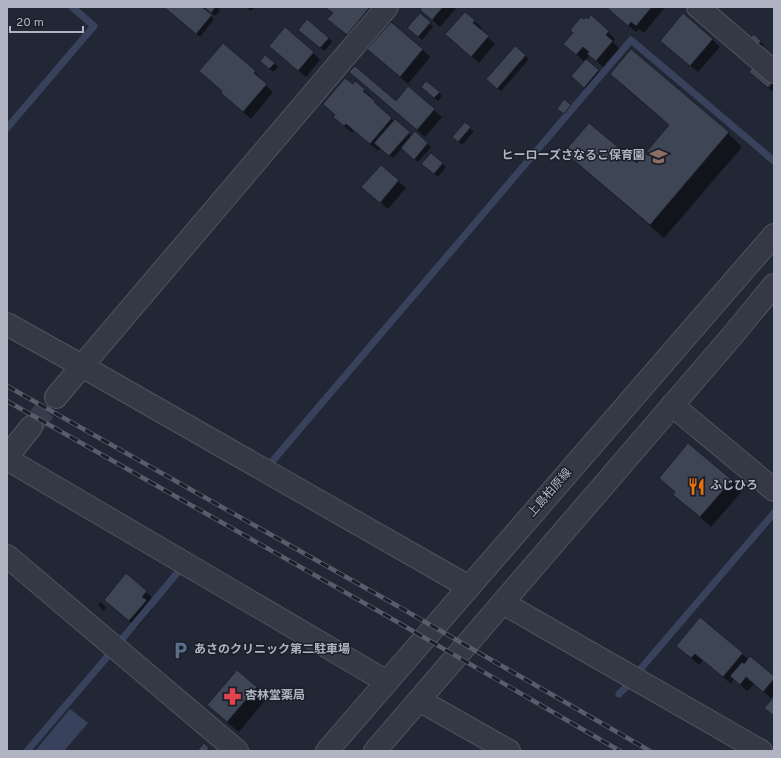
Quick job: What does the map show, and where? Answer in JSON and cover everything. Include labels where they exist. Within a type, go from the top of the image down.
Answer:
[{"type":"street","points":[[56,397],[387,7]]},
{"type":"street","points":[[698,7],[774,72]]},
{"type":"street","name":"上島柏原線","points":[[327,751],[774,235]]},
{"type":"street","points":[[375,751],[732,336],[774,285]]},
{"type":"street","points":[[7,324],[469,586]]},
{"type":"street","points":[[672,405],[774,490]]},
{"type":"street","points":[[31,428],[7,458],[387,682]]},
{"type":"street","points":[[7,556],[237,751]]},
{"type":"street","points":[[503,603],[761,751]]},
{"type":"street","points":[[419,700],[509,751]]},
{"type":"water","points":[[70,709],[88,723],[64,751],[35,751]]},
{"type":"building","points":[[164,7],[202,7],[212,15],[196,34]]},
{"type":"building","points":[[204,7],[216,7],[211,13]]},
{"type":"building","points":[[325,7],[370,7],[347,35],[327,19],[333,13]]},
{"type":"building","points":[[422,7],[443,7],[432,20],[420,10]]},
{"type":"building","points":[[606,7],[652,7],[636,26],[631,22],[628,26]]},
{"type":"building","points":[[465,12],[475,20],[473,23],[489,36],[471,57],[445,34]]},
{"type":"building","points":[[420,13],[431,22],[418,37],[407,28]]},
{"type":"building","points":[[683,13],[713,39],[690,66],[660,41]]},
{"type":"building","points":[[591,15],[609,31],[606,35],[613,41],[596,61],[587,54],[589,52],[583,47],[576,55],[563,44],[573,33],[570,30],[581,17],[584,19],[586,17],[588,19]]},
{"type":"building","points":[[307,19],[329,38],[320,48],[298,30]]},
{"type":"building","points":[[391,22],[423,49],[400,77],[367,49]]},
{"type":"building","points":[[285,27],[314,52],[298,71],[269,46]]},
{"type":"building","points":[[754,34],[761,41],[756,47],[748,40]]},
{"type":"building","points":[[223,43],[256,71],[254,73],[267,84],[243,112],[199,71]]},
{"type":"building","points":[[515,46],[526,55],[497,89],[486,79]]},
{"type":"building","points":[[631,49],[729,132],[650,225],[564,152],[589,123],[637,163],[669,125],[610,74]]},
{"type":"building","points":[[265,55],[275,63],[269,69],[260,61]]},
{"type":"building","points":[[586,59],[599,70],[584,88],[571,76]]},
{"type":"building","points":[[755,64],[774,81],[768,88],[749,72]]},
{"type":"building","points":[[355,66],[396,101],[408,86],[435,109],[417,130],[349,72]]},
{"type":"building","points":[[345,78],[353,84],[355,81],[365,89],[363,91],[392,118],[370,144],[346,124],[344,126],[333,117],[335,115],[323,104]]},
{"type":"building","points":[[426,81],[440,92],[434,98],[421,87]]},
{"type":"building","points":[[564,99],[571,105],[564,114],[557,109]]},
{"type":"building","points":[[395,119],[410,132],[389,156],[374,143]]},
{"type":"building","points":[[465,122],[471,127],[458,142],[452,137]]},
{"type":"building","points":[[415,131],[428,143],[414,160],[401,148]]},
{"type":"building","points":[[431,153],[443,163],[434,174],[421,164]]},
{"type":"building","points":[[381,165],[399,180],[380,203],[361,187]]},
{"type":"building","name":"ふじひろ","points":[[688,443],[732,480],[700,517],[673,495],[675,492],[659,478]]},
{"type":"building","points":[[126,573],[147,591],[142,597],[147,600],[129,621],[104,600]]},
{"type":"building","points":[[700,617],[743,653],[723,677],[695,654],[691,658],[676,646]]},
{"type":"building","points":[[750,656],[774,676],[774,679],[763,692],[746,677],[740,685],[730,676],[742,662],[744,664]]},
{"type":"building","name":"杏林堂薬局","points":[[237,670],[257,687],[227,722],[207,705]]},
{"type":"building","points":[[774,697],[774,716],[764,708]]},
{"type":"building","points":[[204,743],[209,748],[206,751],[197,751]]},
{"type":"waterway","points":[[7,128],[94,26],[72,7]]},
{"type":"waterway","points":[[270,464],[631,40],[774,161]]},
{"type":"waterway","points":[[637,673],[774,513]]},
{"type":"waterway","points":[[123,638],[178,572]]},
{"type":"waterway","points":[[27,751],[107,657]]},
{"type":"waterway","points":[[619,694],[628,685]]},
{"type":"tunnel","points":[[31,427],[56,397]]},
{"type":"railway","points":[[7,386],[394,604],[650,751]]},
{"type":"railway","points":[[7,401],[387,616],[620,751]]},
{"type":"place","name":"ヒーローズさなるこ保育園","points":[[658,156]]},
{"type":"place","name":"ふじひろ","points":[[697,486]]},
{"type":"place","name":"あさのクリニック第二駐車場","points":[[181,650]]},
{"type":"place","name":"杏林堂薬局","points":[[232,696]]}]
